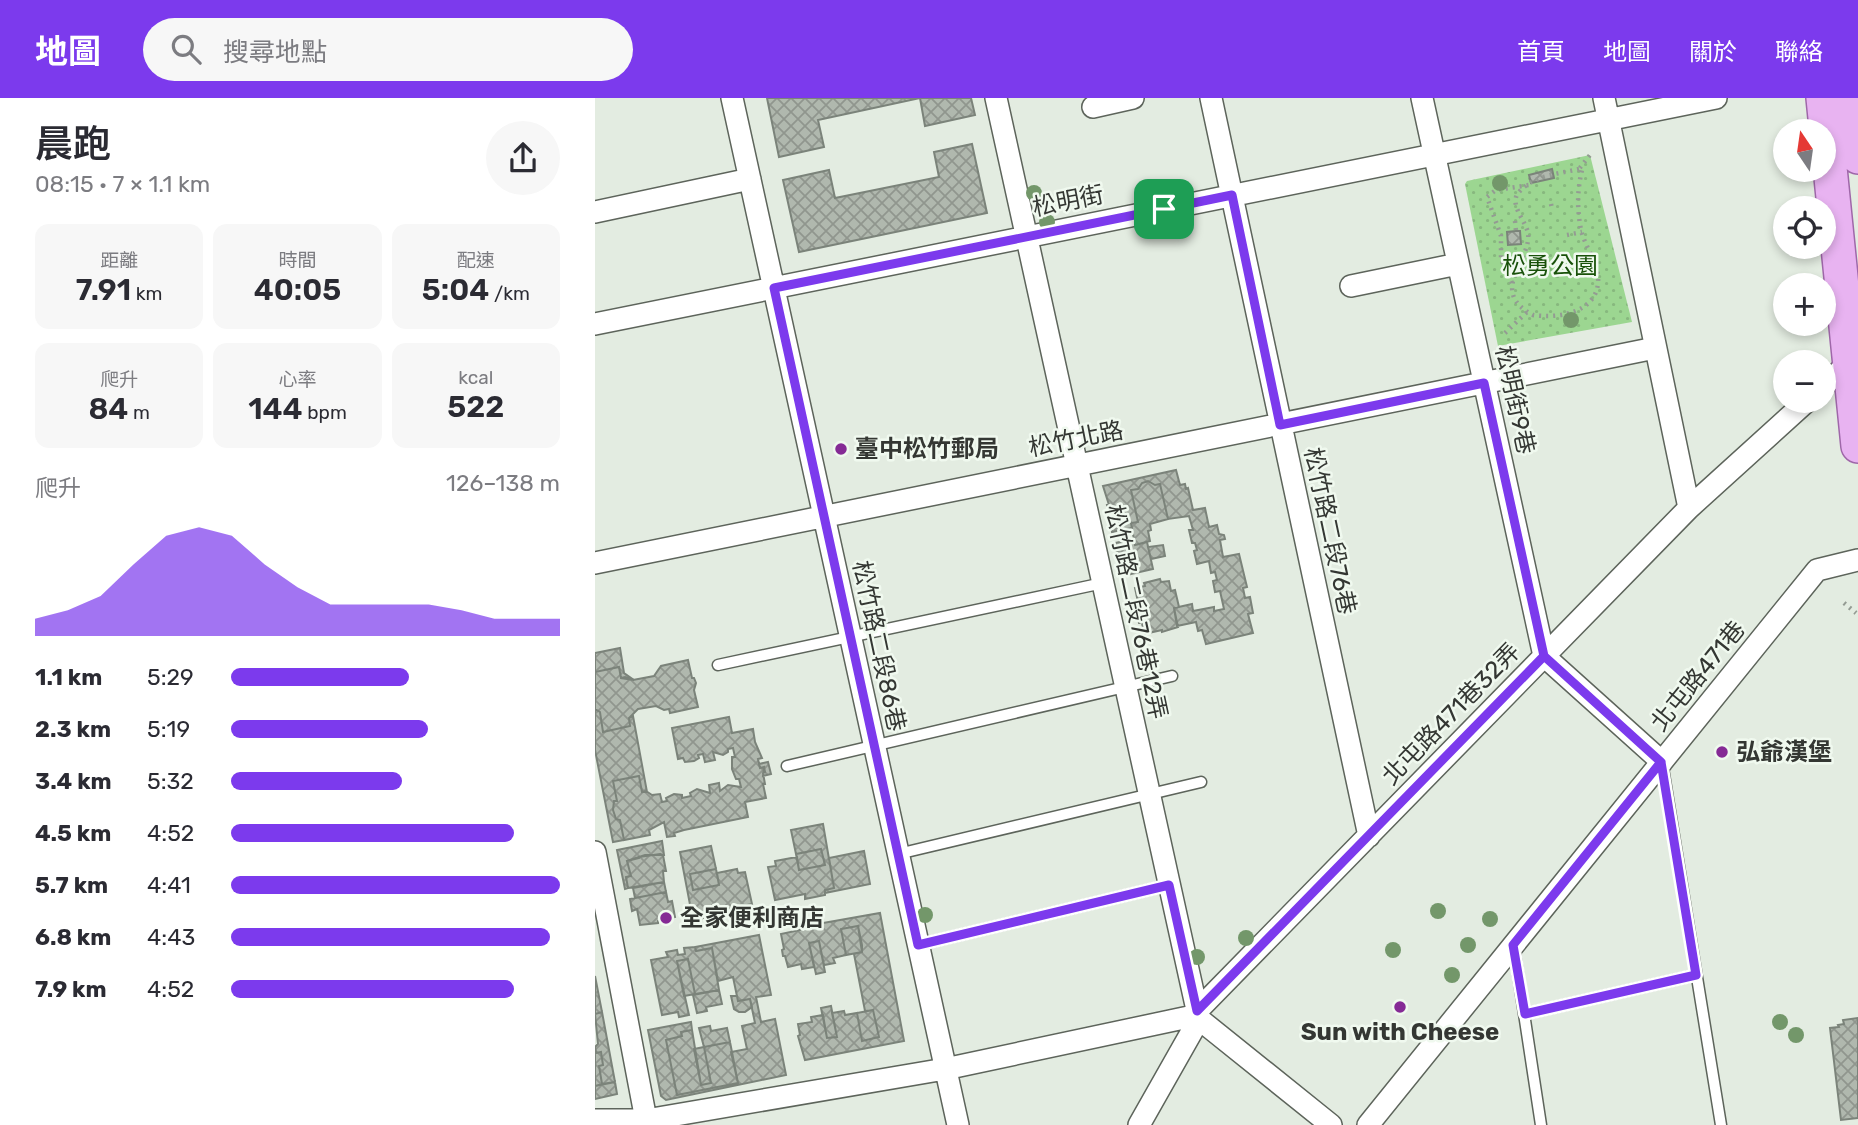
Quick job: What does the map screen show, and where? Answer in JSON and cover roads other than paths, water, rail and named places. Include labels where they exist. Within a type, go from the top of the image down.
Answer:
[{"type":"main road","points":[[1823,98],[1858,446]]},
{"type":"main road","points":[[1852,98],[1858,157]]},
{"type":"street","name":"松竹路二段86巷","points":[[732,98],[958,1125]]},
{"type":"street","name":"松竹路二段76巷12弄","points":[[996,98],[1198,1015]]},
{"type":"street","points":[[1093,107],[1133,98]]},
{"type":"street","name":"松竹路二段76巷","points":[[1211,98],[1369,836]]},
{"type":"street","name":"松明街9巷","points":[[1422,98],[1544,656]]},
{"type":"street","name":"松明街","points":[[595,324],[1435,154],[1606,108],[1717,98]]},
{"type":"street","points":[[1606,108],[1689,508]]},
{"type":"street","points":[[595,212],[750,179]]},
{"type":"street","points":[[1351,286],[1458,264]]},
{"type":"street","name":"松竹北路","points":[[595,563],[1655,348]]},
{"type":"street","points":[[1836,374],[1849,363]]},
{"type":"street","name":"北屯路471巷32弄","points":[[1198,1015],[1689,508],[1794,413]]},
{"type":"street","name":"北屯路471巷","points":[[1368,1125],[1817,570],[1858,560]]},
{"type":"street","points":[[1544,656],[1661,762]]},
{"type":"street","points":[[595,852],[646,1123]]},
{"type":"street","points":[[595,1119],[646,1123],[945,1069],[1198,1015]]},
{"type":"street","points":[[1198,1015],[1324,1123]]},
{"type":"street","points":[[1139,1125],[1198,1015]]},
{"type":"lane","points":[[717,665],[1103,583]]},
{"type":"lane","points":[[787,766],[1172,676]]},
{"type":"lane","points":[[1661,762],[1721,1125]]},
{"type":"lane","points":[[898,855],[1201,782]]},
{"type":"lane","points":[[918,945],[1169,885]]},
{"type":"lane","points":[[1513,945],[1541,1125]]},
{"type":"lane","points":[[1525,1014],[1696,975]]},
{"type":"place","name":"臺中松竹郵局","points":[[841,449]]},
{"type":"place","name":"弘爺漢堡","points":[[1722,752]]},
{"type":"place","name":"全家便利商店","points":[[666,918]]},
{"type":"place","name":"Sun with Cheese","points":[[1400,1007]]},
{"type":"park label","name":"松勇公園","points":[[1550,266]]}]
